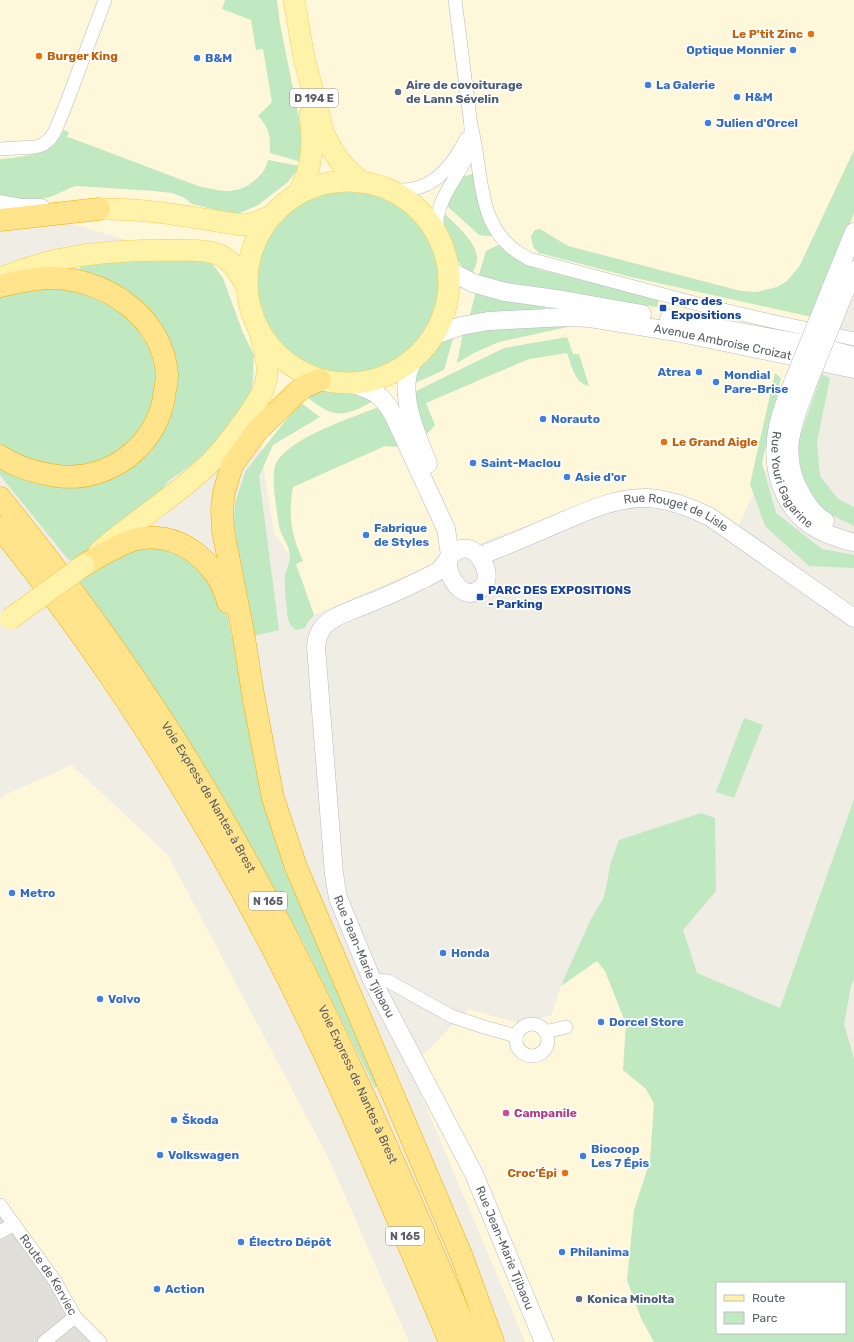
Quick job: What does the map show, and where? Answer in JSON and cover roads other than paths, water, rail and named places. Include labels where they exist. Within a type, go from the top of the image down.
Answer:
[{"type":"highway","points":[[0,220],[99,209]]},
{"type":"highway","points":[[0,286],[23,280],[55,279],[75,281],[96,286],[116,295],[134,309],[149,325],[159,343],[164,357],[167,376],[165,396],[161,412],[154,427],[142,445],[130,456],[100,473],[66,477],[42,474],[20,466],[0,456]]},
{"type":"highway","points":[[320,380],[305,386],[296,393],[257,431],[232,465],[224,492],[222,509],[223,530],[273,798],[296,867],[462,1257],[493,1342]]},
{"type":"highway","name":"Voie Express de Nantes à Brest","points":[[0,498],[40,548],[101,630],[159,715],[220,814],[265,896],[331,1026],[411,1202],[471,1342]]},
{"type":"highway","name":"Voie Express de Nantes à Brest","points":[[0,528],[36,573],[82,636],[160,752],[221,852],[276,955],[360,1131],[450,1342]]},
{"type":"highway","points":[[84,565],[120,545],[142,539],[163,539],[179,543],[193,550],[206,562],[218,579],[227,596],[254,700]]},
{"type":"highway","name":"N 165","points":[[0,552],[52,616],[85,660],[148,758],[208,858],[244,923],[338,1107],[360,1131]]},
{"type":"main road","name":"D 194 E","points":[[288,0],[311,126],[312,145],[310,164],[305,182],[298,194]]},
{"type":"main road","name":"D 194 E","points":[[294,0],[304,58],[324,134],[338,161],[362,182]]},
{"type":"main road","points":[[340,181],[362,182],[389,190],[417,208],[426,217],[438,236],[445,253],[448,270],[449,292],[444,314],[435,335],[426,348],[414,359],[399,370],[381,378],[342,385],[320,380],[305,374],[278,356],[268,345],[252,317],[246,287],[247,272],[250,256],[262,229],[271,216],[284,204],[298,194],[318,185],[340,181]]},
{"type":"main road","points":[[99,209],[122,209],[242,225],[251,224],[271,216]]},
{"type":"main road","points":[[0,278],[29,268],[67,258],[110,251],[204,251],[216,253],[226,259],[239,272],[246,287]]},
{"type":"main road","points":[[5,623],[84,565],[114,538],[174,493],[208,465],[234,436],[256,404],[266,381],[267,365],[259,331]]},
{"type":"street","points":[[0,155],[42,145],[50,139],[55,131],[105,0]]},
{"type":"street","points":[[438,236],[437,219],[440,206],[465,160],[469,150],[471,138],[471,126],[455,0]]},
{"type":"street","points":[[389,190],[420,188],[434,181],[444,172],[455,158],[466,140],[471,126]]},
{"type":"street","points":[[471,126],[475,140],[482,192],[490,217],[502,238],[515,251],[529,259],[706,306],[854,339]]},
{"type":"street","points":[[0,149],[26,148]]},
{"type":"street","points":[[0,204],[21,208],[99,209]]},
{"type":"street","name":"Rue Youri Gagarine","points":[[854,232],[837,294],[801,383],[778,426],[775,463],[785,494],[791,505],[800,516],[813,528],[831,536],[854,542]]},
{"type":"street","name":"Avenue Ambroise Croizat","points":[[448,270],[473,283],[505,292],[605,307],[811,345],[854,356]]},
{"type":"street","name":"Rue Youri Gagarine","points":[[837,294],[854,270]]},
{"type":"street","name":"Avenue Ambroise Croizat","points":[[435,335],[460,326],[488,321],[567,317],[590,318],[669,331],[854,369]]},
{"type":"street","points":[[354,384],[375,392],[384,400],[393,414],[446,529],[449,558],[448,566],[454,582],[459,589],[463,591],[470,593],[478,591],[486,583],[487,577],[475,553],[460,538],[450,519],[412,421],[406,390],[408,373],[414,359]]},
{"type":"street","name":"Rue Youri Gagarine","points":[[801,383],[792,429],[789,461],[792,475],[797,488],[809,508],[821,519],[835,527],[854,532]]},
{"type":"street","name":"Rue Rouget de Lisle","points":[[475,553],[489,552],[595,508],[629,499],[646,498],[667,501],[693,508],[710,517],[854,618]]},
{"type":"street","points":[[449,558],[455,551],[463,548],[475,553]]},
{"type":"street","name":"Rue Jean-Marie Tjibaou","points":[[449,558],[438,571],[403,589],[335,617],[324,626],[319,633],[316,647],[334,874],[338,898],[372,980],[474,1174],[544,1342]]},
{"type":"street","name":"Rue Jean-Marie Tjibaou","points":[[403,589],[441,580],[454,582]]},
{"type":"street","points":[[372,980],[388,981],[451,1016],[516,1036]]},
{"type":"street","points":[[527,1025],[537,1025],[545,1032],[548,1043],[543,1052],[534,1056],[524,1054],[520,1051],[517,1046],[516,1036],[522,1027],[527,1025]]},
{"type":"street","points":[[545,1032],[566,1027]]},
{"type":"street","name":"Route de Kerviec","points":[[0,1205],[55,1281],[75,1317],[100,1342]]},
{"type":"street","points":[[0,1232],[14,1224]]},
{"type":"street","points":[[44,1342],[75,1317]]},
{"type":"place","name":"Le P'tit Zinc","points":[[811,34]]},
{"type":"place","name":"Optique Monnier","points":[[793,50]]},
{"type":"place","name":"Burger King","points":[[39,56]]},
{"type":"place","name":"B&M","points":[[197,58]]},
{"type":"place","name":"La Galerie","points":[[648,85]]},
{"type":"place","name":"Aire de covoiturage de Lann Sévelin","points":[[398,92]]},
{"type":"place","name":"H&M","points":[[737,97]]},
{"type":"place","name":"Julien d'Orcel","points":[[708,123]]},
{"type":"place","name":"Parc des Expositions","points":[[663,308]]},
{"type":"place","name":"Atrea","points":[[699,372]]},
{"type":"place","name":"Mondial Pare-Brise","points":[[716,382]]},
{"type":"place","name":"Norauto","points":[[543,419]]},
{"type":"place","name":"Le Grand Aigle","points":[[664,442]]},
{"type":"place","name":"Saint-Maclou","points":[[473,463]]},
{"type":"place","name":"Asie d'or","points":[[567,477]]},
{"type":"place","name":"Fabrique de Styles","points":[[366,535]]},
{"type":"place","name":"PARC DES EXPOSITIONS - Parking","points":[[480,597]]},
{"type":"place","name":"Metro","points":[[12,893]]},
{"type":"place","name":"Honda","points":[[443,953]]},
{"type":"place","name":"Volvo","points":[[100,999]]},
{"type":"place","name":"Dorcel Store","points":[[601,1022]]},
{"type":"place","name":"Campanile","points":[[506,1113]]},
{"type":"place","name":"Škoda","points":[[174,1120]]},
{"type":"place","name":"Volkswagen","points":[[160,1155]]},
{"type":"place","name":"Biocoop Les 7 Épis","points":[[583,1156]]},
{"type":"place","name":"Croc'Épi","points":[[565,1173]]},
{"type":"place","name":"Électro Dépôt","points":[[241,1242]]},
{"type":"place","name":"Philanima","points":[[562,1252]]},
{"type":"place","name":"Action","points":[[157,1289]]},
{"type":"place","name":"Konica Minolta","points":[[579,1299]]}]
